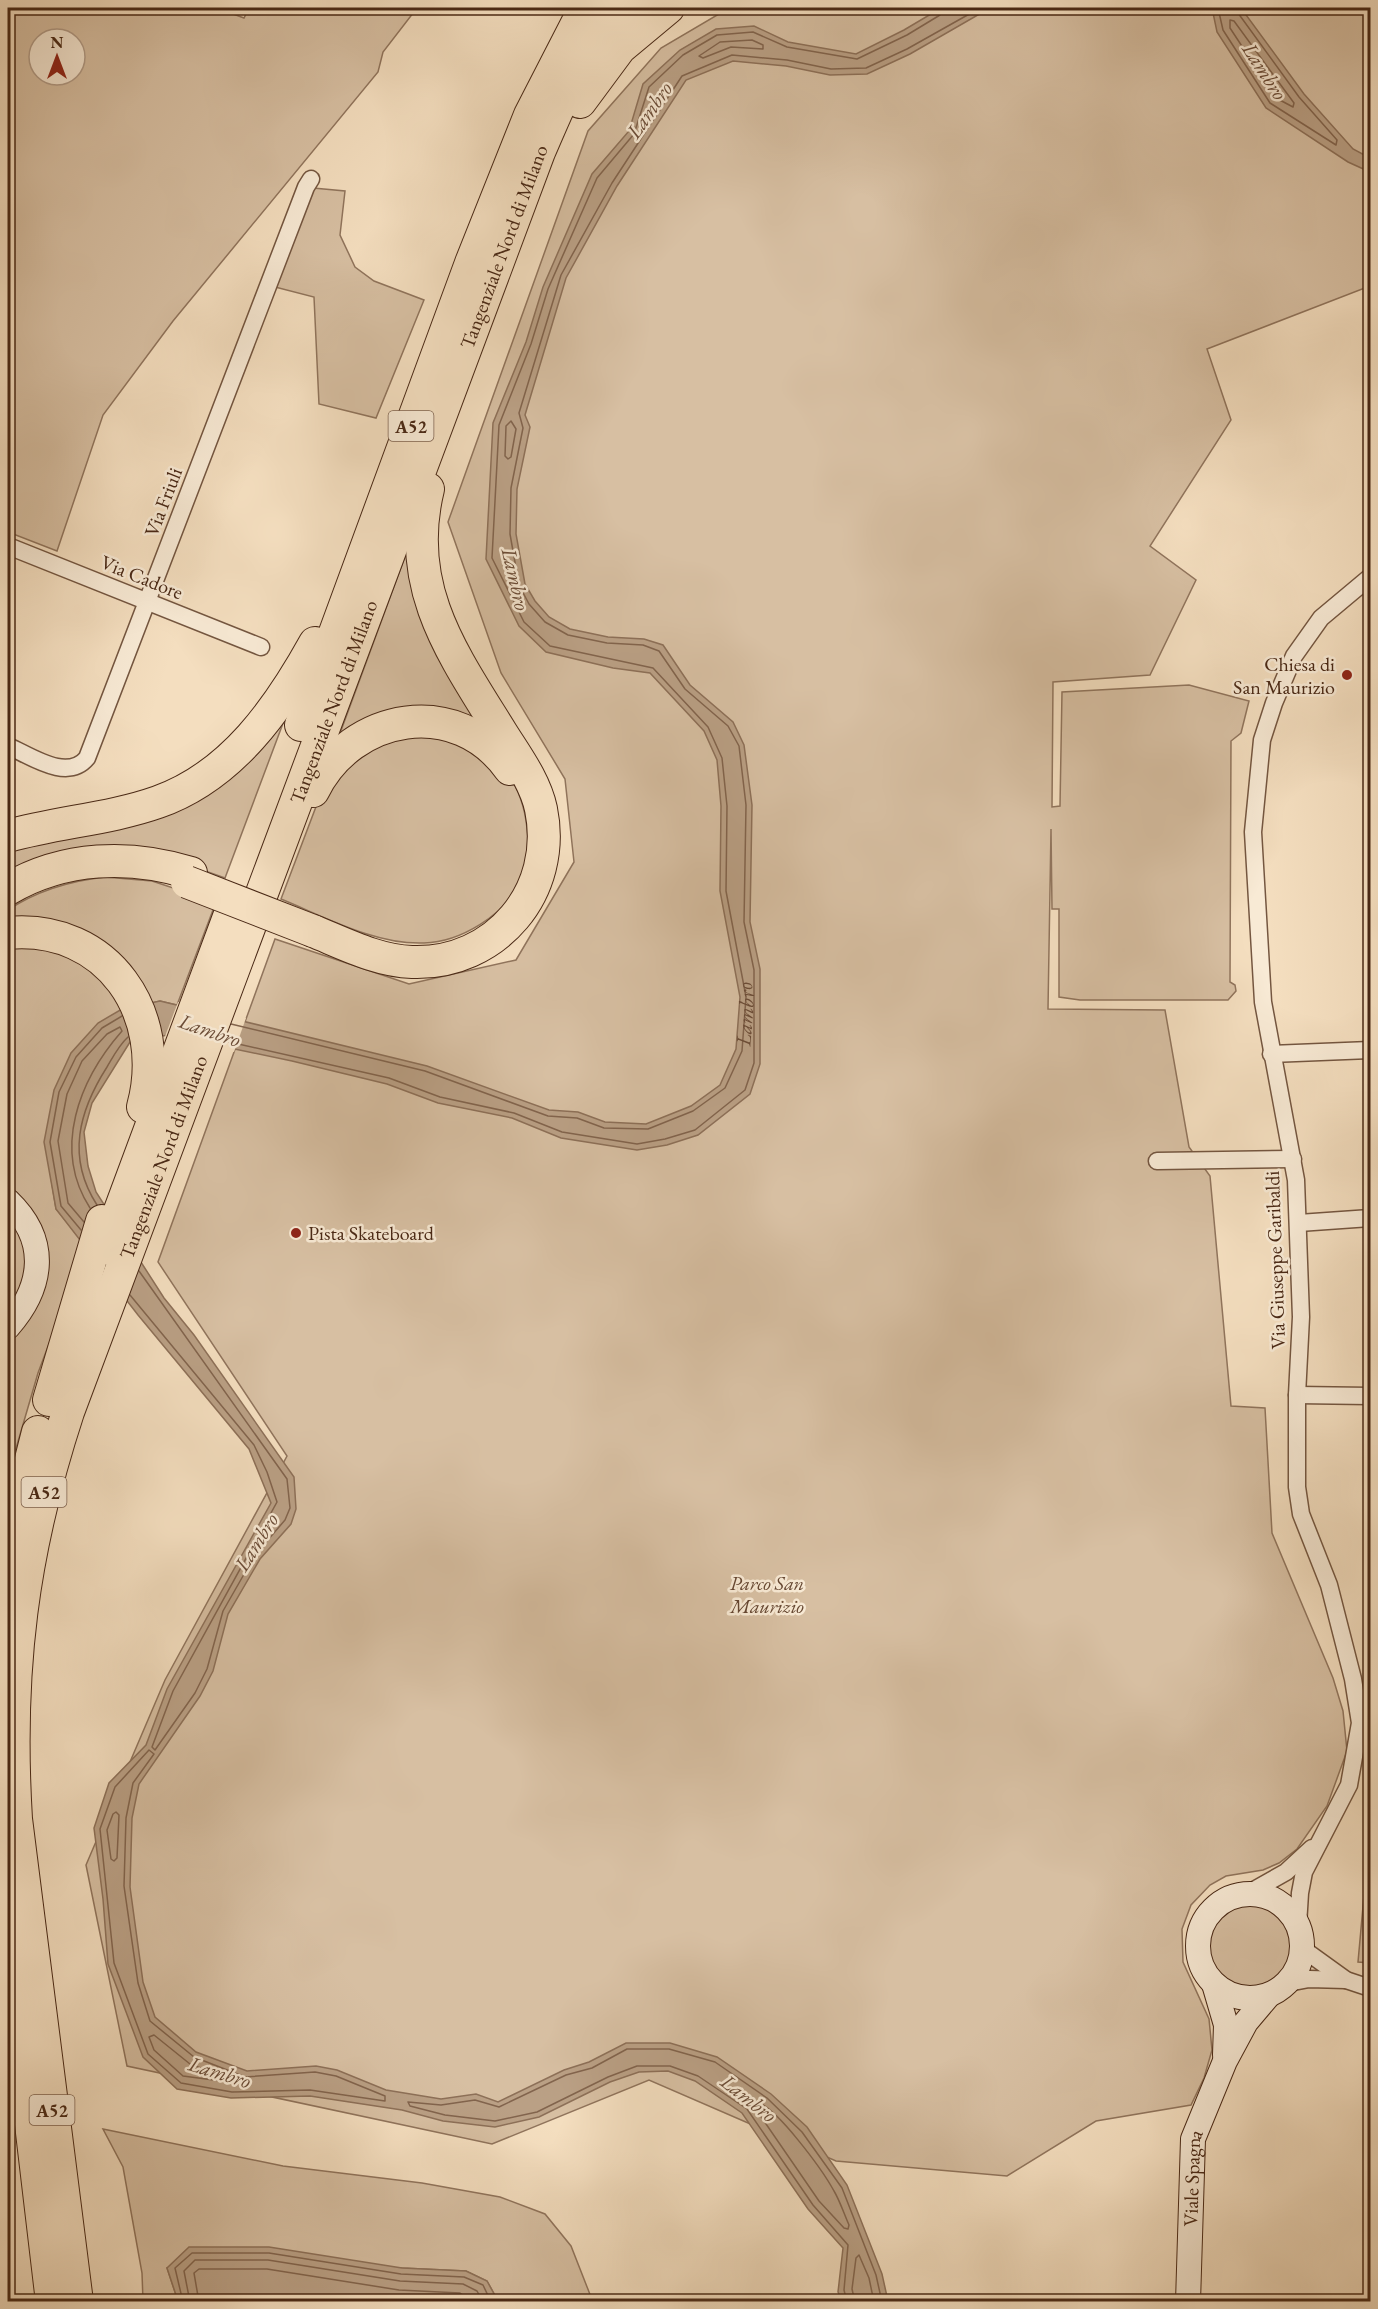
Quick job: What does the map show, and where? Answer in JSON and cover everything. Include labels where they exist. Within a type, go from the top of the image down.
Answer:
[{"type":"highway","name":"Tangenziale Nord di Milano","points":[[220,996],[350,590],[471,263],[530,115],[585,8]]},
{"type":"highway","name":"Tangenziale Nord di Milano","points":[[220,996],[539,152],[566,92],[597,35],[623,8]]},
{"type":"highway","points":[[8,889],[42,872],[88,862],[142,861],[315,927],[392,960],[422,962],[454,959],[489,942],[524,905],[539,873],[543,840],[540,806],[528,776],[444,634],[432,605],[420,547],[422,514],[429,485],[494,311],[505,243],[539,188],[558,141],[596,78],[620,48],[668,8]]},
{"type":"highway","points":[[8,836],[158,802],[211,775],[279,704],[331,609],[350,590]]},
{"type":"highway","points":[[125,1203],[198,1055],[220,996],[323,770],[352,742],[390,726],[433,722],[474,736],[490,746],[504,760],[524,792],[530,808],[533,825],[532,854],[526,878],[515,900],[487,930],[452,948],[411,952],[315,927]]},
{"type":"highway","points":[[8,901],[45,882],[88,871],[139,871],[189,878]]},
{"type":"highway","points":[[8,933],[29,931],[77,944],[101,958],[132,994],[140,1014],[150,1063],[149,1086],[143,1106],[125,1203]]},
{"type":"highway","name":"Tangenziale Nord di Milano","points":[[8,1553],[21,1491],[49,1400],[92,1298],[125,1203]]},
{"type":"highway","name":"Tangenziale Nord di Milano","points":[[77,2301],[16,1819],[13,1702],[20,1613],[39,1509],[68,1412],[92,1298]]},
{"type":"highway","name":"A52","points":[[8,1929],[52,2301]]},
{"type":"street","name":"Via Friuli","points":[[8,746],[54,766],[70,769],[80,766],[87,758],[311,179]]},
{"type":"street","name":"Via Cadore","points":[[8,546],[261,647]]},
{"type":"street","name":"Via Giuseppe Garibaldi","points":[[1298,1924],[1299,1893],[1304,1872],[1349,1785],[1365,1723],[1329,1585],[1301,1514],[1297,1486],[1297,1395],[1301,1317],[1299,1223],[1293,1159],[1263,1002],[1253,832],[1256,791],[1266,724],[1294,656],[1305,637],[1331,608],[1371,578]]},
{"type":"street","points":[[1272,1054],[1371,1050]]},
{"type":"street","points":[[1158,1161],[1293,1159]]},
{"type":"street","points":[[8,1201],[21,1214],[31,1231],[36,1251],[37,1272],[32,1292],[22,1311],[8,1327]]},
{"type":"street","points":[[1299,1223],[1371,1218]]},
{"type":"street","points":[[1297,1395],[1371,1396]]},
{"type":"street","name":"Via Giuseppe Garibaldi","points":[[1247,1894],[1286,1872],[1319,1841]]},
{"type":"street","points":[[1247,1894],[1266,1896],[1287,1908],[1298,1924],[1303,1949],[1299,1968],[1288,1983],[1268,1996],[1254,1999],[1236,1997],[1214,1984],[1201,1965],[1198,1950],[1200,1932],[1206,1917],[1220,1904],[1247,1894]]},
{"type":"street","points":[[1303,1949],[1346,1980]]},
{"type":"street","points":[[1288,1983],[1309,1979],[1346,1980],[1371,1988]]},
{"type":"street","name":"Viale Spagna","points":[[1214,1984],[1226,2025],[1225,2061]]},
{"type":"street","name":"Viale Spagna","points":[[1188,2301],[1193,2139],[1225,2061],[1246,2022],[1268,1996]]},
{"type":"green space","points":[[8,8],[217,8],[244,18],[249,8],[417,8],[383,52],[378,72],[173,321],[103,415],[57,551],[8,532],[8,418],[12,407],[8,404]]},
{"type":"green space","name":"Parco San Maurizio","points":[[729,8],[1370,8],[1370,286],[1207,349],[1231,420],[1150,546],[1196,580],[1150,675],[1053,682],[1052,807],[1060,806],[1062,692],[1189,685],[1249,701],[1241,733],[1231,741],[1230,982],[1235,985],[1236,991],[1228,1000],[1080,1000],[1059,997],[1059,909],[1052,909],[1051,829],[1048,1009],[1165,1010],[1189,1147],[1210,1176],[1231,1406],[1265,1408],[1272,1533],[1333,1678],[1343,1711],[1347,1751],[1327,1806],[1297,1849],[1279,1863],[1263,1870],[1226,1876],[1210,1885],[1191,1905],[1182,1929],[1183,1962],[1209,2019],[1212,2050],[1204,2078],[1191,2105],[1096,2121],[1007,2176],[836,2161],[649,2080],[492,2144],[127,2066],[86,1865],[165,1680],[287,1456],[158,1262],[275,939],[409,984],[516,960],[574,862],[565,779],[501,673],[448,522],[588,131],[661,48]]},
{"type":"green space","points":[[313,188],[345,191],[340,235],[355,267],[374,281],[424,300],[376,418],[319,404],[314,297],[275,287]]},
{"type":"green space","points":[[409,546],[492,732],[339,736]]},
{"type":"green space","points":[[288,710],[225,878],[194,867],[8,881],[8,845],[96,831]]},
{"type":"green space","points":[[440,731],[504,771],[516,787],[521,799],[527,827],[527,855],[520,881],[504,905],[467,932],[452,938],[424,943],[388,940],[369,935],[281,899],[325,783],[352,750]]},
{"type":"green space","points":[[105,877],[152,881],[216,902],[177,1005],[160,1001],[148,1004],[141,991],[8,923],[8,910],[31,897],[66,884]]},
{"type":"green space","points":[[8,940],[75,948],[127,1008],[51,1178],[56,1209],[86,1246],[38,1373],[8,1476],[8,1334],[35,1306],[25,1205],[8,1188]]},
{"type":"green space","points":[[8,1210],[18,1221],[30,1271],[8,1318]]},
{"type":"green space","points":[[1368,1851],[1370,1851],[1370,1963],[1358,1962]]},
{"type":"green space","points":[[1250,1902],[1267,1906],[1281,1915],[1290,1929],[1294,1946],[1290,1963],[1281,1977],[1267,1986],[1250,1990],[1233,1986],[1219,1977],[1210,1963],[1206,1946],[1210,1929],[1219,1915],[1233,1906]]},
{"type":"green space","points":[[103,2129],[283,2166],[422,2183],[500,2197],[545,2214],[571,2246],[591,2297],[590,2301],[498,2301],[487,2281],[466,2271],[402,2268],[167,2268],[178,2301],[143,2301],[142,2273],[123,2167]]},
{"type":"water","name":"Lambro","points":[[941,8],[990,8],[910,54],[867,74],[830,75],[786,66],[733,61],[686,80],[617,186],[566,278],[525,415],[530,427],[517,489],[516,534],[525,584],[535,601],[549,617],[570,629],[608,637],[644,639],[663,645],[690,685],[733,722],[744,745],[752,805],[750,922],[760,969],[760,1064],[750,1094],[698,1135],[667,1145],[637,1150],[561,1138],[512,1118],[438,1103],[387,1084],[168,1035],[130,1042],[92,1103],[84,1132],[88,1166],[96,1192],[164,1298],[194,1335],[294,1477],[296,1509],[291,1524],[260,1559],[228,1614],[213,1671],[200,1696],[139,1784],[132,1818],[130,1887],[143,1982],[155,2017],[196,2052],[247,2071],[316,2066],[337,2070],[386,2090],[441,2099],[476,2094],[498,2102],[626,2043],[670,2043],[717,2057],[771,2094],[807,2127],[847,2185],[882,2274],[888,2301],[842,2301],[838,2292],[843,2248],[808,2209],[742,2113],[695,2081],[668,2071],[639,2072],[610,2082],[539,2117],[495,2127],[443,2121],[402,2110],[310,2096],[231,2098],[177,2089],[143,2057],[108,1964],[94,1828],[109,1783],[146,1745],[167,1689],[271,1503],[249,1449],[138,1315],[56,1209],[44,1142],[54,1090],[71,1053],[98,1023],[122,1009],[160,1001],[427,1066],[549,1110],[578,1112],[605,1122],[646,1124],[691,1106],[720,1085],[736,1049],[740,997],[720,891],[721,806],[717,760],[704,731],[650,673],[613,668],[546,652],[519,626],[486,559],[493,423],[526,342],[543,287],[592,174],[629,131],[643,84],[680,50],[716,29],[754,26],[788,42],[856,54]]},
{"type":"water","name":"Lambro","points":[[1212,8],[1241,8],[1304,94],[1353,149],[1370,158],[1370,172],[1348,162],[1266,108],[1217,32]]},
{"type":"water","points":[[189,2247],[269,2247],[402,2268],[466,2271],[487,2281],[498,2301],[178,2301],[167,2268]]},
{"type":"pier","points":[[178,1002],[246,1018],[234,1052],[164,1039]]},
{"type":"place","name":"Chiesa di San Maurizio","points":[[1347,675]]},
{"type":"place","name":"Pista Skateboard","points":[[296,1233]]}]
